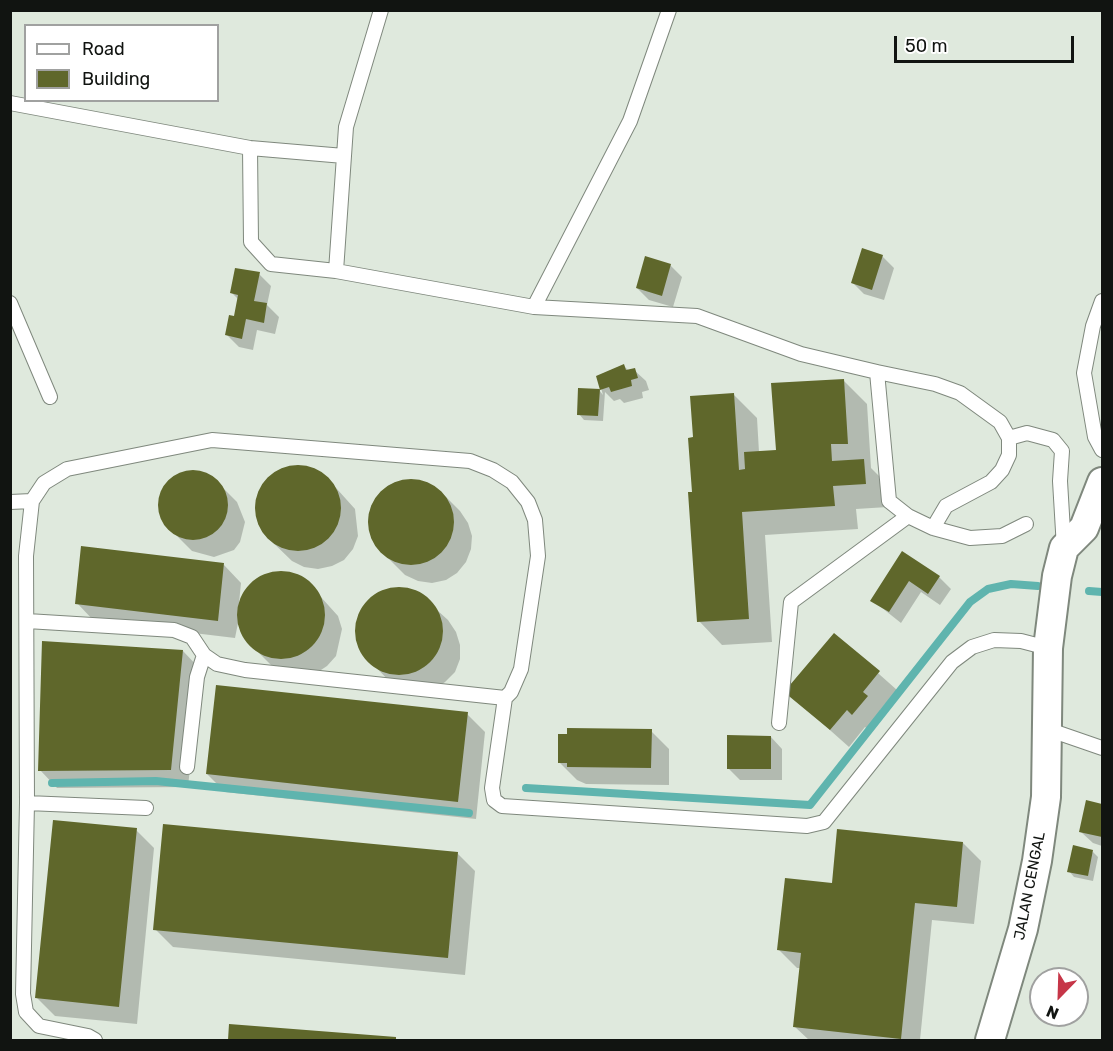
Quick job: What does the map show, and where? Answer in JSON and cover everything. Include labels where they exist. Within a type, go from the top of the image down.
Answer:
[{"type":"street","points":[[1064,548],[1084,528],[1102,482]]},
{"type":"street","name":"JALAN CENGAL","points":[[990,1041],[1023,929],[1037,861],[1046,797],[1048,648],[1055,586],[1064,548]]},
{"type":"lane","points":[[336,271],[346,127],[381,10]]},
{"type":"lane","points":[[534,306],[630,121],[669,10]]},
{"type":"lane","points":[[10,104],[250,148],[344,156]]},
{"type":"lane","points":[[250,148],[251,242],[271,264],[336,271],[534,306],[697,316],[801,354],[935,384],[960,393],[1000,422],[1009,438],[1008,455],[1002,470],[991,482],[946,506],[933,528]]},
{"type":"lane","points":[[1102,301],[1093,326],[1084,373],[1095,437],[1102,450]]},
{"type":"lane","points":[[10,303],[50,398]]},
{"type":"lane","points":[[877,372],[889,501],[908,516],[933,528],[970,538],[1002,536],[1026,524]]},
{"type":"lane","points":[[1009,438],[1027,433],[1053,440],[1062,452],[1060,481],[1064,548]]},
{"type":"lane","points":[[94,1041],[87,1036],[39,1026],[26,1012],[23,994],[27,803],[26,556],[32,501],[44,483],[67,469],[212,440],[470,461],[493,470],[512,482],[528,502],[535,520],[538,556],[521,669],[511,692],[505,698],[492,788],[494,800],[502,806],[807,826],[824,822],[952,663],[972,648],[994,640],[1021,641],[1048,648]]},
{"type":"lane","points":[[10,502],[32,501]]},
{"type":"lane","points":[[779,723],[792,602],[908,516]]},
{"type":"lane","points":[[27,621],[174,630],[192,637],[204,655],[217,664],[245,670],[505,698]]},
{"type":"lane","points":[[187,767],[197,676],[204,655]]},
{"type":"lane","points":[[1047,729],[1102,748]]},
{"type":"lane","points":[[27,803],[146,808]]},
{"type":"building","points":[[862,248],[883,255],[872,290],[851,283]]},
{"type":"building","points":[[645,256],[671,264],[662,296],[636,288]]},
{"type":"building","points":[[235,268],[260,272],[254,301],[267,303],[264,323],[246,319],[242,339],[225,335],[229,315],[234,316],[238,295],[230,293]]},
{"type":"building","points":[[624,364],[626,370],[635,368],[638,378],[631,380],[632,386],[611,392],[609,387],[600,390],[596,376]]},
{"type":"building","points":[[844,379],[848,444],[831,444],[832,461],[864,459],[866,484],[833,486],[835,506],[742,512],[749,619],[697,622],[688,492],[692,492],[688,438],[693,437],[690,396],[734,393],[739,470],[745,469],[744,452],[776,450],[771,383]]},
{"type":"building","points":[[578,388],[600,389],[598,416],[577,415]]},
{"type":"building","points":[[290,465],[306,465],[329,477],[338,491],[341,508],[338,525],[329,539],[306,551],[290,551],[274,544],[262,532],[255,516],[255,500],[262,484],[274,472]]},
{"type":"building","points":[[193,470],[206,473],[218,480],[225,492],[228,505],[225,518],[218,530],[206,537],[193,540],[180,537],[168,530],[161,518],[158,505],[161,492],[168,480],[180,473]]},
{"type":"building","points":[[403,479],[419,479],[442,491],[451,505],[454,522],[451,539],[442,553],[419,565],[403,565],[387,558],[375,546],[368,530],[368,514],[375,498],[387,486]]},
{"type":"building","points":[[81,546],[224,563],[218,621],[75,604]]},
{"type":"building","points":[[902,551],[940,576],[928,594],[909,581],[889,612],[870,601]]},
{"type":"building","points":[[281,571],[298,575],[312,584],[321,598],[325,615],[321,632],[312,646],[298,655],[281,659],[264,655],[250,646],[241,632],[237,615],[241,598],[250,584],[264,575]]},
{"type":"building","points":[[399,587],[416,591],[430,600],[439,614],[443,631],[439,648],[430,662],[416,671],[399,675],[382,671],[368,662],[359,648],[355,631],[359,614],[368,600],[382,591]]},
{"type":"building","points":[[834,633],[880,671],[863,692],[868,696],[852,715],[847,710],[830,730],[784,692]]},
{"type":"building","points":[[42,641],[183,650],[171,770],[38,771]]},
{"type":"building","points":[[216,685],[468,712],[458,802],[206,774]]},
{"type":"building","points":[[567,728],[652,729],[651,768],[567,767],[567,763],[558,763],[558,734],[567,734]]},
{"type":"building","points":[[727,735],[771,736],[771,769],[727,769]]},
{"type":"building","points":[[1086,800],[1102,804],[1102,837],[1079,832]]},
{"type":"building","points":[[53,820],[137,828],[119,1007],[35,998]]},
{"type":"building","points":[[163,824],[458,852],[448,958],[153,930]]},
{"type":"building","points":[[837,829],[963,842],[957,907],[915,903],[901,1039],[793,1027],[801,953],[777,950],[785,878],[832,883]]},
{"type":"building","points":[[1073,845],[1093,850],[1088,876],[1067,872]]},
{"type":"building","points":[[229,1024],[396,1037],[396,1040],[228,1040]]},
{"type":"waterway","points":[[526,788],[810,805],[970,602],[988,589],[1011,584],[1038,586]]},
{"type":"waterway","points":[[1089,591],[1102,592]]},
{"type":"waterway","points":[[52,783],[156,781],[469,813]]}]
